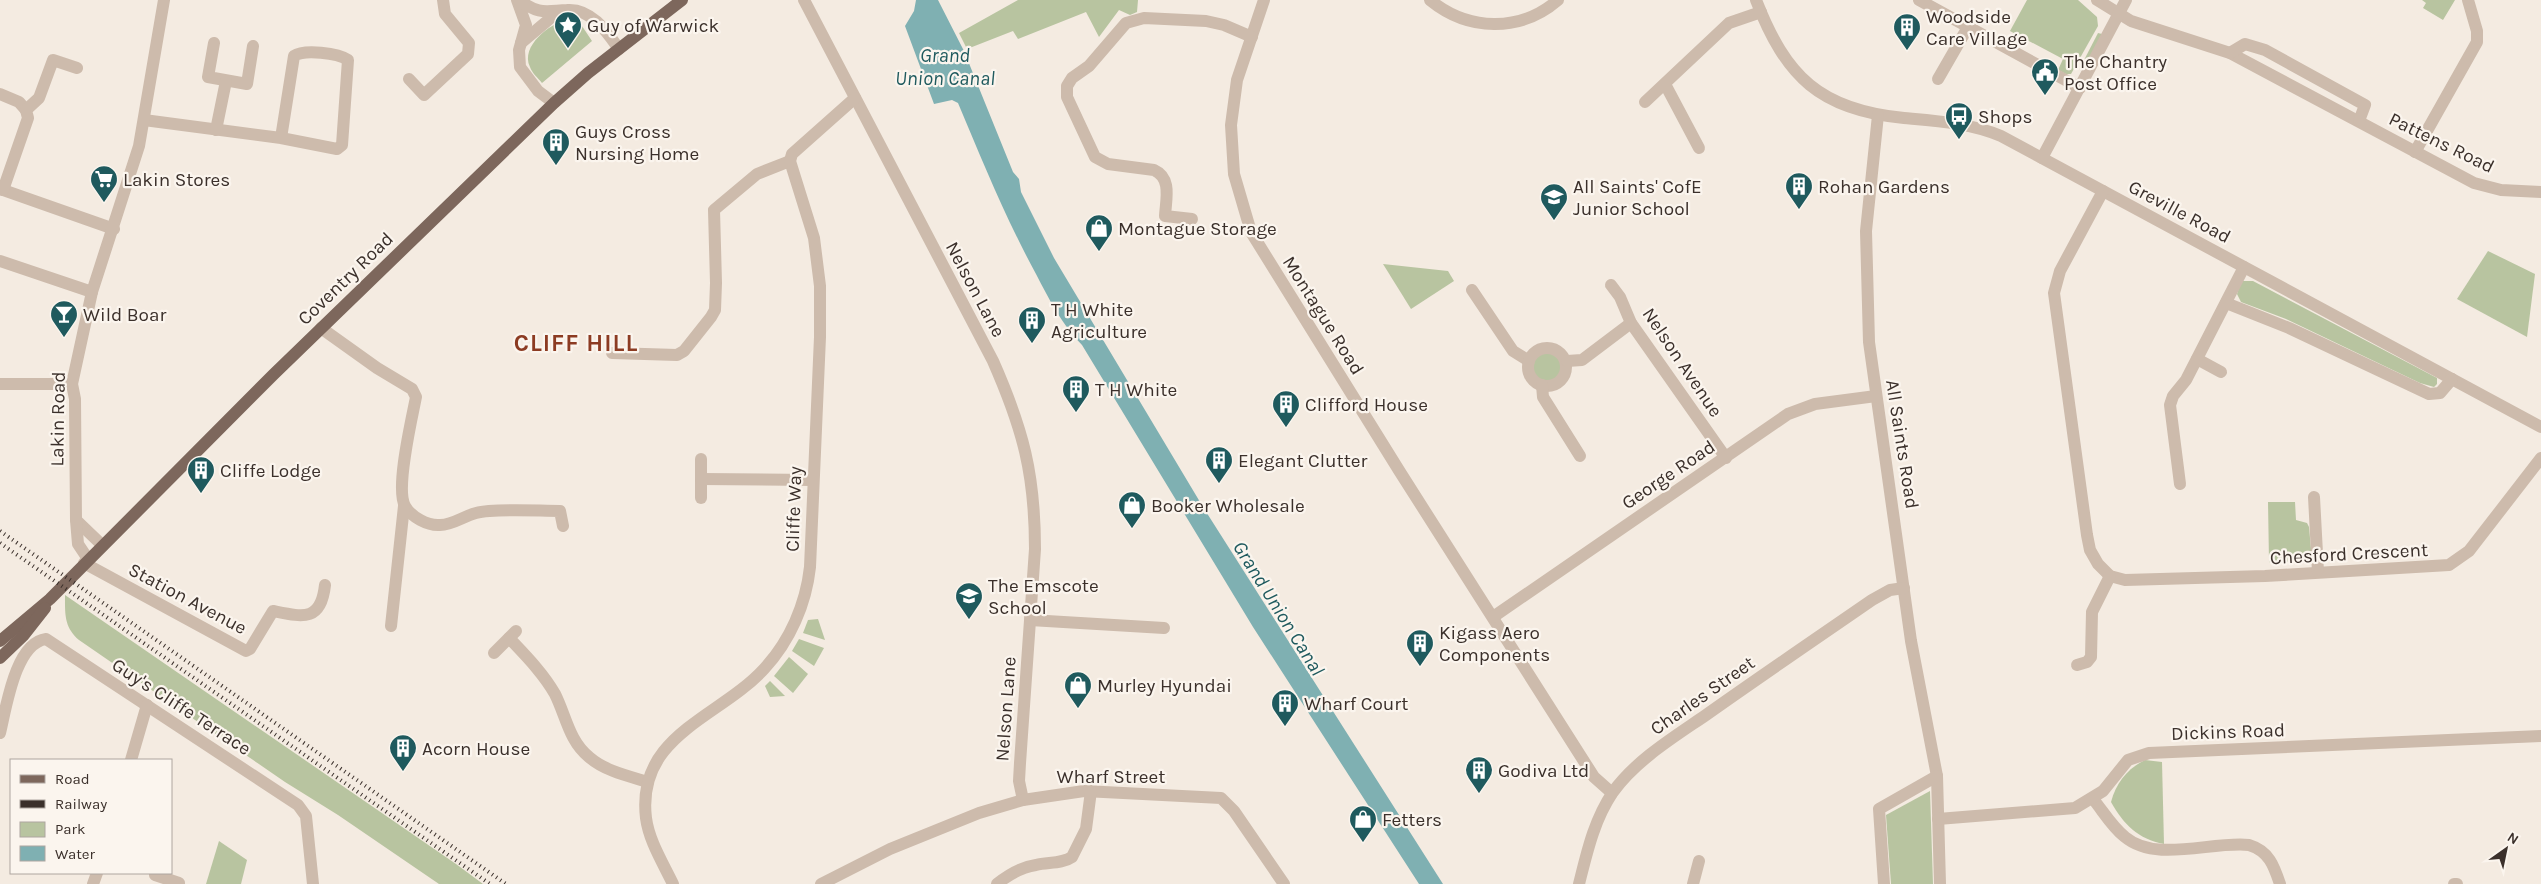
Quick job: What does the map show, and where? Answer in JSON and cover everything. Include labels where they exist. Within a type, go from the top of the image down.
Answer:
[{"type":"main road","name":"Coventry Road","points":[[0,641],[50,599],[321,328],[554,103],[682,0]]},
{"type":"main road","name":"Coventry Road","points":[[0,658],[27,631],[50,599]]},
{"type":"street","name":"Lakin Road","points":[[86,561],[78,544],[76,520],[76,399],[72,384],[92,292],[114,229],[139,146],[164,0]]},
{"type":"street","points":[[409,79],[424,95],[468,54],[469,43],[445,14],[443,0]]},
{"type":"street","points":[[518,0],[536,10],[573,10],[588,15],[619,49]]},
{"type":"street","points":[[518,0],[526,25],[521,43],[519,62],[522,72],[538,91],[554,103]]},
{"type":"street","name":"Nelson Lane","points":[[804,0],[993,361],[1017,419],[1032,480],[1035,515],[1019,781],[1023,800]]},
{"type":"street","name":"Montague Road","points":[[1264,0],[1237,80],[1232,110],[1231,141],[1237,189],[1251,232],[1400,472],[1494,616],[1594,777],[1612,793]]},
{"type":"street","points":[[1430,0],[1448,13],[1470,22],[1503,25],[1535,16],[1558,0]]},
{"type":"street","name":"Greville Road","points":[[1756,0],[1775,44],[1802,79],[1842,105],[1878,115],[1969,125],[2001,136],[2541,427]]},
{"type":"street","points":[[1919,0],[2080,88]]},
{"type":"street","name":"Pattens Road","points":[[2097,0],[2130,21],[2230,53],[2474,183],[2501,190],[2541,192]]},
{"type":"street","points":[[2042,158],[2126,0]]},
{"type":"street","points":[[2415,152],[2477,42],[2477,31],[2468,0]]},
{"type":"street","points":[[521,43],[559,11]]},
{"type":"street","points":[[1646,102],[1729,23],[1761,12]]},
{"type":"street","points":[[1192,219],[1165,216],[1167,184],[1161,173],[1154,170],[1108,164],[1095,157],[1067,97],[1067,86],[1072,78],[1089,66],[1126,23],[1144,18],[1206,21],[1224,25],[1252,37]]},
{"type":"street","points":[[1938,80],[1968,27]]},
{"type":"street","points":[[214,43],[208,77],[247,84],[253,46]]},
{"type":"street","name":"Pattens Road","points":[[2230,53],[2246,44],[2265,50],[2365,105],[2359,121]]},
{"type":"street","points":[[144,120],[281,138],[337,149],[342,145],[348,60],[342,55],[300,52],[294,56],[281,138]]},
{"type":"street","points":[[26,110],[39,98],[53,60],[77,68]]},
{"type":"street","points":[[216,130],[226,81]]},
{"type":"street","points":[[1666,84],[1699,148]]},
{"type":"street","points":[[0,94],[19,102],[26,110],[28,118],[2,189],[114,229]]},
{"type":"street","points":[[612,353],[672,355],[684,351],[715,310],[714,210],[757,174],[790,161],[792,154],[856,98]]},
{"type":"street","name":"All Saints Road","points":[[1878,115],[1871,168],[1866,239],[1870,342],[1876,396],[1918,685],[1937,776],[1940,884]]},
{"type":"street","name":"Cliffe Way","points":[[673,884],[648,829],[645,807],[648,782],[655,763],[668,744],[750,682],[782,646],[793,626],[808,579],[820,337],[820,286],[814,238],[790,161]]},
{"type":"street","points":[[2077,665],[2087,662],[2091,657],[2092,612],[2110,576],[2094,557],[2088,539],[2054,293],[2060,271],[2104,191]]},
{"type":"street","points":[[0,261],[92,292]]},
{"type":"street","points":[[2180,484],[2170,405],[2173,396],[2184,383],[2197,359],[2244,267]]},
{"type":"street","name":"Nelson Avenue","points":[[1611,286],[1620,297],[1631,323],[1726,458]]},
{"type":"street","points":[[1472,290],[1513,351],[1529,361]]},
{"type":"street","points":[[2226,303],[2289,328],[2429,394],[2440,393],[2452,379]]},
{"type":"street","points":[[1566,361],[1582,360],[1631,323]]},
{"type":"street","points":[[321,328],[377,368],[412,389],[416,397],[402,479],[404,506],[391,626]]},
{"type":"street","points":[[1547,348],[1558,350],[1568,367],[1565,376],[1560,382],[1554,385],[1542,386],[1534,382],[1528,373],[1529,361],[1534,353],[1547,348]]},
{"type":"street","points":[[2197,359],[2221,372]]},
{"type":"street","points":[[0,384],[72,384]]},
{"type":"street","points":[[1542,386],[1543,397],[1580,456]]},
{"type":"street","name":"George Road","points":[[1494,616],[1794,411],[1815,404],[1876,396]]},
{"type":"street","name":"Chesford Crescent","points":[[2110,576],[2138,581],[2430,567],[2456,562],[2476,542],[2541,458]]},
{"type":"street","points":[[701,459],[701,498]]},
{"type":"street","points":[[702,479],[813,480]]},
{"type":"street","points":[[2314,497],[2318,572]]},
{"type":"street","points":[[404,506],[420,519],[438,526],[446,525],[476,512],[560,511],[563,526]]},
{"type":"street","points":[[76,520],[102,545]]},
{"type":"street","name":"Station Avenue","points":[[86,561],[246,651],[250,648],[273,611],[303,617],[314,611],[323,600],[325,585]]},
{"type":"street","name":"Charles Street","points":[[1579,884],[1590,840],[1600,815],[1612,793],[1640,764],[1681,732],[1872,600],[1890,590],[1904,588]]},
{"type":"street","points":[[1030,620],[1164,628]]},
{"type":"street","points":[[494,653],[512,634],[548,683],[564,714],[574,742],[580,750],[604,767],[648,782]]},
{"type":"street","name":"Guy's Cliffe Terrace","points":[[0,733],[15,672],[36,644],[46,639],[298,805],[304,811],[308,824],[313,884]]},
{"type":"street","points":[[131,759],[147,705]]},
{"type":"street","name":"Dickins Road","points":[[1938,819],[2066,810],[2093,799],[2108,785],[2122,765],[2136,756],[2149,753],[2541,736]]},
{"type":"street","points":[[1884,884],[1879,809],[1937,776]]},
{"type":"street","name":"Wharf Street","points":[[821,884],[890,849],[991,809],[1023,800],[1074,791],[1215,797],[1226,800],[1284,884]]},
{"type":"street","points":[[996,884],[1010,875],[1033,865],[1064,861],[1072,858],[1086,829],[1091,791]]},
{"type":"street","points":[[2093,799],[2123,836],[2141,848],[2157,850],[2249,846],[2260,850],[2269,858],[2280,884]]},
{"type":"street","points":[[1693,884],[1699,861]]},
{"type":"street","points":[[154,877],[179,883]]},
{"type":"green space","points":[[1018,0],[1138,0],[1137,12],[1130,15],[1119,10],[1099,37],[1086,12],[1018,39],[1013,31],[967,49],[959,33]]},
{"type":"green space","points":[[2027,0],[2078,0],[2097,17],[2098,26],[2071,74],[2058,70],[2063,59],[2010,31]]},
{"type":"green space","points":[[2422,0],[2455,0],[2443,20],[2423,8],[2426,3]]},
{"type":"green space","points":[[567,19],[580,23],[592,41],[542,83],[530,67],[529,51],[538,37],[545,31]]},
{"type":"green space","points":[[2098,33],[2102,34],[2086,65],[2082,64]]},
{"type":"green space","points":[[2488,251],[2535,274],[2527,337],[2457,299]]},
{"type":"green space","points":[[1383,264],[1448,271],[1454,281],[1411,309]]},
{"type":"green space","points":[[2241,281],[2253,281],[2437,378],[2437,384],[2434,387],[2420,383],[2286,319],[2241,302],[2237,294]]},
{"type":"green space","points":[[1547,353],[1557,357],[1561,367],[1557,377],[1547,381],[1537,377],[1533,367],[1537,357]]},
{"type":"green space","points":[[2268,502],[2295,502],[2296,520],[2307,523],[2309,527],[2312,560],[2270,563]]},
{"type":"green space","points":[[65,595],[483,884],[439,884],[338,815],[285,782],[79,640],[68,625],[65,614]]},
{"type":"green space","points":[[818,619],[825,640],[803,633],[808,620]]},
{"type":"green space","points":[[799,639],[824,648],[814,666],[792,651]]},
{"type":"green space","points":[[789,657],[808,674],[793,693],[774,676]]},
{"type":"green space","points":[[770,681],[785,696],[770,697],[765,686]]},
{"type":"green space","points":[[2145,760],[2162,762],[2164,844],[2139,835],[2121,818],[2111,802],[2119,782],[2133,767]]},
{"type":"green space","points":[[1930,791],[1933,884],[1891,884],[1886,815]]},
{"type":"green space","points":[[219,841],[247,860],[241,884],[206,884]]},
{"type":"water","name":"Grand Union Canal","points":[[916,0],[938,0],[964,51],[1013,172],[1019,179],[1021,192],[1054,258],[1203,507],[1443,884],[1419,884],[1253,627],[1082,345],[1056,311],[1015,232],[958,103],[952,100],[934,104],[905,26],[914,11]]},
{"type":"railway","points":[[0,531],[506,884]]},
{"type":"railway","points":[[0,543],[490,884]]},
{"type":"place","name":"Guy of Warwick","points":[[568,49]]},
{"type":"place","name":"Woodside Care Village","points":[[1907,51]]},
{"type":"place","name":"The Chantry Post Office","points":[[2045,96]]},
{"type":"place","name":"Shops","points":[[1959,140]]},
{"type":"place","name":"Guys Cross Nursing Home","points":[[556,166]]},
{"type":"place","name":"Lakin Stores","points":[[104,203]]},
{"type":"place","name":"Rohan Gardens","points":[[1799,210]]},
{"type":"place","name":"All Saints' CofE Junior School","points":[[1554,221]]},
{"type":"place","name":"Montague Storage","points":[[1099,252]]},
{"type":"place","name":"Wild Boar","points":[[64,338]]},
{"type":"place","name":"T H White Agriculture","points":[[1032,344]]},
{"type":"place","name":"T H White","points":[[1076,413]]},
{"type":"place","name":"Clifford House","points":[[1286,428]]},
{"type":"place","name":"Elegant Clutter","points":[[1219,484]]},
{"type":"place","name":"Cliffe Lodge","points":[[201,494]]},
{"type":"place","name":"Booker Wholesale","points":[[1132,529]]},
{"type":"place","name":"The Emscote School","points":[[969,620]]},
{"type":"place","name":"Kigass Aero Components","points":[[1420,667]]},
{"type":"place","name":"Murley Hyundai","points":[[1078,709]]},
{"type":"place","name":"Wharf Court","points":[[1285,727]]},
{"type":"place","name":"Acorn House","points":[[403,772]]},
{"type":"place","name":"Godiva Ltd","points":[[1479,794]]},
{"type":"place","name":"Fetters","points":[[1363,843]]},
{"type":"district","name":"CLIFF HILL","points":[[576,343]]}]
